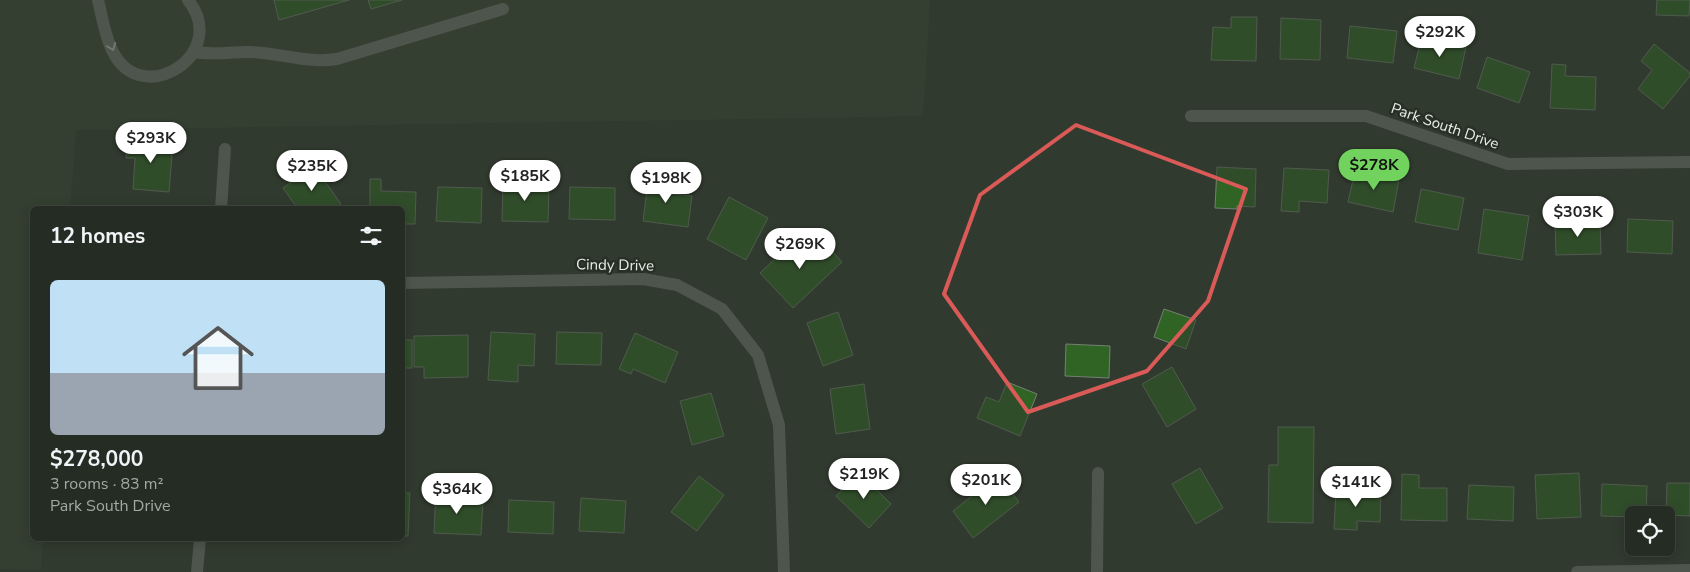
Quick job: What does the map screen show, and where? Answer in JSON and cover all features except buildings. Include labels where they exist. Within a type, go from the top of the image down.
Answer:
[{"type":"street","points":[[98,0],[113,52],[122,64],[134,72],[151,76],[165,75],[180,67],[194,52],[199,39],[199,21],[188,0]]},
{"type":"street","points":[[194,52],[210,54],[249,52],[322,62],[354,56],[504,9]]},
{"type":"street","name":"Park South Drive","points":[[1191,116],[1366,116],[1508,164],[1690,162]]},
{"type":"street","points":[[221,206],[225,149]]},
{"type":"street","name":"Cindy Drive","points":[[405,282],[643,279],[678,285],[722,309],[758,355],[779,425],[784,572]]},
{"type":"street","points":[[1097,572],[1098,473]]},
{"type":"street","points":[[197,572],[200,541]]},
{"type":"street","points":[[1577,572],[1690,570]]},
{"type":"highlighted area","points":[[1076,125],[1246,189],[1208,301],[1147,371],[1028,412],[944,294],[980,195]]},
{"type":"shaded area","points":[[0,0],[930,0],[923,116],[76,130],[70,206],[30,206],[30,541],[43,541],[41,570],[0,569]]}]
